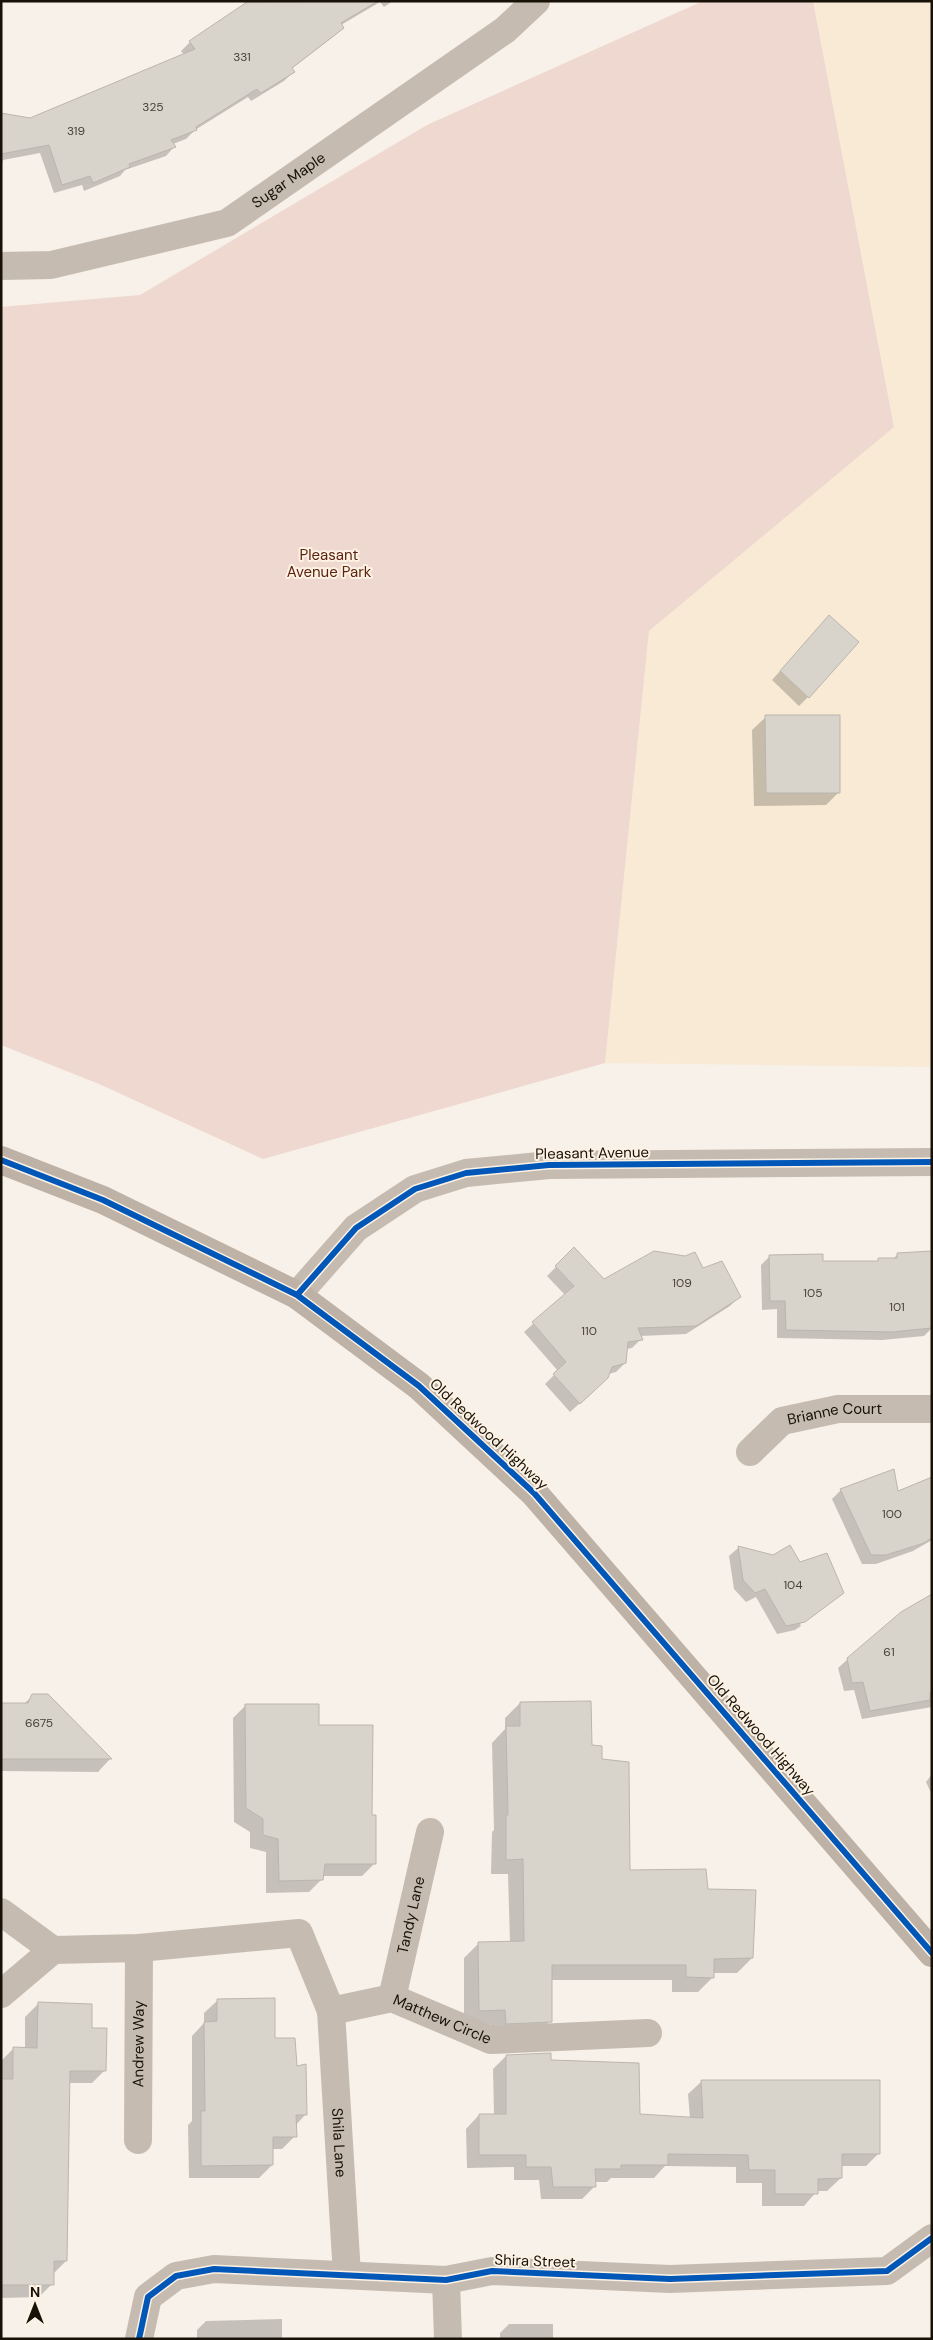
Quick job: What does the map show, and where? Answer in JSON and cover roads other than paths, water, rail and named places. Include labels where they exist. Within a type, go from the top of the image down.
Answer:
[{"type":"main road","name":"Old Redwood Highway","points":[[1,1160],[103,1200],[297,1295],[419,1386],[534,1493],[932,1953]]},
{"type":"street","name":"Sugar Maple","points":[[1,266],[51,265],[227,223],[506,30],[536,1]]},
{"type":"street","name":"Pleasant Avenue","points":[[297,1295],[356,1228],[415,1189],[466,1173],[549,1165],[932,1162]]},
{"type":"street","name":"Brianne Court","points":[[750,1452],[782,1421],[838,1409],[932,1409]]},
{"type":"street","name":"Tandy Lane","points":[[392,1998],[430,1832]]},
{"type":"street","points":[[1,1912],[53,1950],[139,1948],[299,1933],[331,2011]]},
{"type":"street","name":"Andrew Way","points":[[138,2140],[139,1948]]},
{"type":"street","points":[[1,1994],[53,1950]]},
{"type":"street","name":"Matthew Circle","points":[[331,2011],[392,1998],[491,2040],[648,2033]]},
{"type":"street","name":"Shila Lane","points":[[331,2011],[347,2275]]},
{"type":"street","name":"Shira Street","points":[[139,2339],[148,2297],[176,2276],[214,2269],[446,2280],[492,2271],[670,2280],[887,2271],[932,2238]]},
{"type":"street","points":[[446,2280],[448,2339]]},
{"type":"park label","name":"Pleasant Avenue Park","points":[[329,564]]}]
